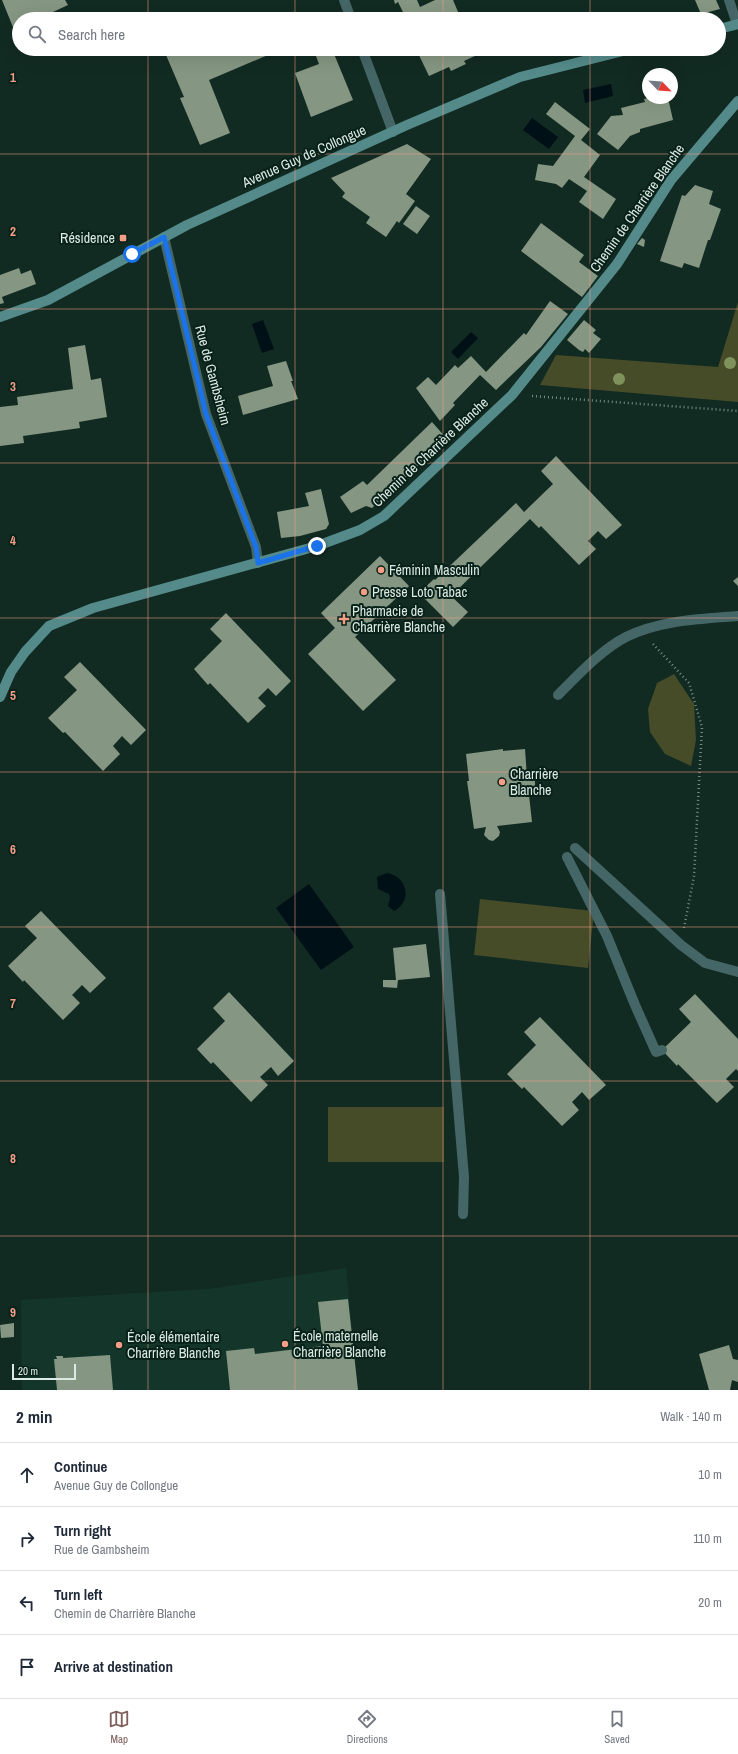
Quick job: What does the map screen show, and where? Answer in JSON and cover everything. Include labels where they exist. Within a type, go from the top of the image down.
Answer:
[{"type":"street","points":[[344,0],[348,12]]},
{"type":"street","points":[[726,27],[738,24],[730,0]]},
{"type":"street","points":[[365,56],[393,132]]},
{"type":"street","name":"Avenue Guy de Collongue","points":[[0,317],[48,300],[164,237],[393,132],[520,77],[603,56]]},
{"type":"street","name":"Chemin de Charrière Blanche","points":[[0,698],[11,672],[25,652],[49,626],[93,608],[258,563],[343,537],[360,530],[384,516],[512,395],[617,264],[671,180],[738,101]]},
{"type":"street","name":"Rue de Gambsheim","points":[[164,237],[206,414],[256,547],[258,563]]},
{"type":"street","points":[[558,695],[593,661],[626,637],[663,625],[738,616]]},
{"type":"street","points":[[575,848],[681,945],[705,963],[738,972]]},
{"type":"street","points":[[567,857],[607,936],[656,1052],[662,1050]]},
{"type":"street","points":[[440,894],[464,1177],[463,1214]]},
{"type":"path","points":[[512,395],[738,411]]},
{"type":"path","points":[[641,632],[689,683],[702,727],[694,876],[681,945]]},
{"type":"shaded area","points":[[611,84],[613,96],[585,103],[583,90]]},
{"type":"shaded area","points":[[532,118],[558,137],[549,149],[523,130]]},
{"type":"shaded area","points":[[738,302],[738,402],[540,385],[556,355],[718,367]]},
{"type":"shaded area","points":[[263,320],[274,349],[262,353],[252,324]]},
{"type":"shaded area","points":[[471,332],[478,338],[458,359],[451,352]]},
{"type":"shaded area","points":[[674,674],[694,704],[696,740],[691,766],[665,754],[650,732],[648,709],[657,683]]},
{"type":"shaded area","points":[[387,873],[394,875],[399,879],[405,889],[404,901],[400,907],[394,911],[388,906],[390,898],[389,894],[378,889],[377,877]]},
{"type":"shaded area","points":[[309,884],[354,947],[321,970],[276,908]]},
{"type":"shaded area","points":[[480,899],[594,911],[588,968],[474,955]]},
{"type":"shaded area","points":[[328,1107],[444,1107],[444,1162],[328,1162]]},
{"type":"shaded area","points":[[346,1268],[358,1390],[22,1390],[21,1300],[209,1289]]},
{"type":"building","points":[[2,0],[65,0],[68,5],[53,12],[12,12],[12,25]]},
{"type":"building","points":[[394,0],[417,0],[420,7],[435,0],[453,0],[458,12],[403,12],[398,2],[395,4]]},
{"type":"building","points":[[695,0],[716,0],[720,9],[709,12],[700,12]]},
{"type":"building","points":[[166,56],[266,56],[209,80],[230,133],[200,145],[180,98],[184,97]]},
{"type":"building","points":[[316,56],[335,56],[353,100],[311,117],[295,73],[319,64]]},
{"type":"building","points":[[419,56],[475,56],[464,61],[466,64],[451,71],[449,67],[429,76]]},
{"type":"building","points":[[555,102],[590,129],[581,140],[600,155],[584,177],[616,199],[603,219],[579,202],[587,191],[569,179],[562,188],[556,184],[535,180],[538,164],[553,166],[575,136],[546,114]]},
{"type":"building","points":[[642,103],[642,104],[669,104],[673,120],[640,129],[640,132],[630,136],[618,150],[597,134],[611,116],[623,115],[621,108]]},
{"type":"building","points":[[407,144],[431,159],[406,194],[415,201],[399,223],[397,221],[386,237],[366,223],[370,217],[342,197],[345,193],[331,178]]},
{"type":"building","points":[[695,185],[713,191],[709,204],[721,209],[710,240],[708,240],[699,268],[684,263],[682,268],[660,261],[682,195],[685,196]]},
{"type":"building","points":[[416,206],[430,216],[417,234],[403,224]]},
{"type":"building","points":[[541,223],[584,255],[579,262],[598,276],[582,297],[521,251]]},
{"type":"building","points":[[642,238],[645,240],[644,247],[637,244]]},
{"type":"building","points":[[19,268],[21,274],[31,270],[36,284],[2,297],[4,303],[0,304],[0,275]]},
{"type":"building","points":[[550,301],[568,314],[541,347],[496,390],[480,375],[453,403],[455,405],[440,421],[416,388],[428,377],[436,385],[455,365],[458,368],[471,356],[486,372],[524,333],[526,335]]},
{"type":"building","points":[[584,320],[596,330],[593,333],[601,339],[589,353],[585,349],[583,352],[579,350],[567,340]]},
{"type":"building","points":[[85,345],[91,380],[101,378],[107,417],[79,422],[80,428],[23,436],[24,443],[0,446],[0,407],[18,405],[17,397],[73,389],[68,348]]},
{"type":"building","points":[[286,361],[293,381],[291,381],[298,399],[243,415],[238,396],[273,386],[267,366]]},
{"type":"building","points":[[432,422],[447,439],[372,508],[366,506],[351,513],[340,497],[363,481],[367,485]]},
{"type":"building","points":[[556,456],[622,525],[606,539],[598,531],[588,541],[596,549],[579,565],[541,526],[539,528],[530,519],[451,596],[468,612],[453,627],[419,593],[434,579],[435,580],[516,503],[524,512],[553,484],[541,471]]},
{"type":"building","points":[[321,489],[329,524],[326,529],[300,536],[281,538],[277,512],[309,506],[305,493]]},
{"type":"building","points":[[380,556],[409,586],[355,637],[396,680],[363,711],[308,654],[335,628],[321,613]]},
{"type":"building","points":[[738,577],[738,586],[733,581]]},
{"type":"building","points":[[226,613],[291,681],[276,696],[268,688],[258,698],[266,706],[248,723],[210,683],[208,685],[194,669],[222,641],[210,629]]},
{"type":"building","points":[[80,662],[146,730],[131,745],[122,736],[113,746],[120,754],[103,771],[65,732],[63,733],[48,718],[77,690],[64,677]]},
{"type":"building","points":[[503,749],[503,751],[525,749],[527,777],[535,781],[535,790],[529,795],[532,822],[497,826],[500,832],[499,836],[493,841],[489,840],[484,835],[486,827],[474,829],[467,781],[469,781],[466,754]]},
{"type":"building","points":[[41,911],[106,978],[90,993],[82,985],[72,995],[80,1003],[63,1020],[24,980],[23,982],[8,966],[37,938],[25,926]]},
{"type":"building","points":[[426,944],[430,977],[398,980],[397,988],[383,987],[383,980],[396,980],[393,948]]},
{"type":"building","points":[[229,992],[294,1061],[278,1076],[271,1067],[260,1077],[268,1085],[251,1102],[213,1062],[211,1064],[197,1049],[225,1021],[213,1008]]},
{"type":"building","points":[[695,994],[738,1039],[738,1071],[736,1069],[726,1079],[734,1087],[717,1103],[662,1050],[691,1022],[679,1009]]},
{"type":"building","points":[[540,1017],[606,1085],[589,1100],[582,1092],[572,1102],[579,1110],[562,1126],[524,1087],[522,1089],[507,1074],[536,1045],[524,1032]]},
{"type":"building","points":[[348,1299],[358,1390],[230,1390],[226,1351],[254,1348],[255,1354],[323,1346],[318,1302]]},
{"type":"building","points":[[14,1323],[14,1337],[1,1338],[0,1325]]},
{"type":"building","points":[[729,1345],[733,1359],[738,1360],[738,1382],[732,1380],[730,1390],[709,1390],[699,1354]]},
{"type":"building","points":[[110,1355],[113,1390],[57,1390],[54,1359],[57,1359],[56,1356],[63,1356],[63,1358]]},
{"type":"place","name":"Résidence","points":[[123,238]]},
{"type":"place","name":"Féminin Masculin","points":[[381,570]]},
{"type":"place","name":"Presse Loto Tabac","points":[[364,592]]},
{"type":"place","name":"Pharmacie de Charrière Blanche","points":[[344,619]]},
{"type":"place","name":"Charrière Blanche","points":[[502,782]]},
{"type":"place","name":"École maternelle Charrière Blanche","points":[[285,1344]]},
{"type":"place","name":"École élémentaire Charrière Blanche","points":[[119,1345]]},
{"type":"route","points":[[132,254],[164,237],[206,414],[256,547],[258,563],[317,546]]}]
